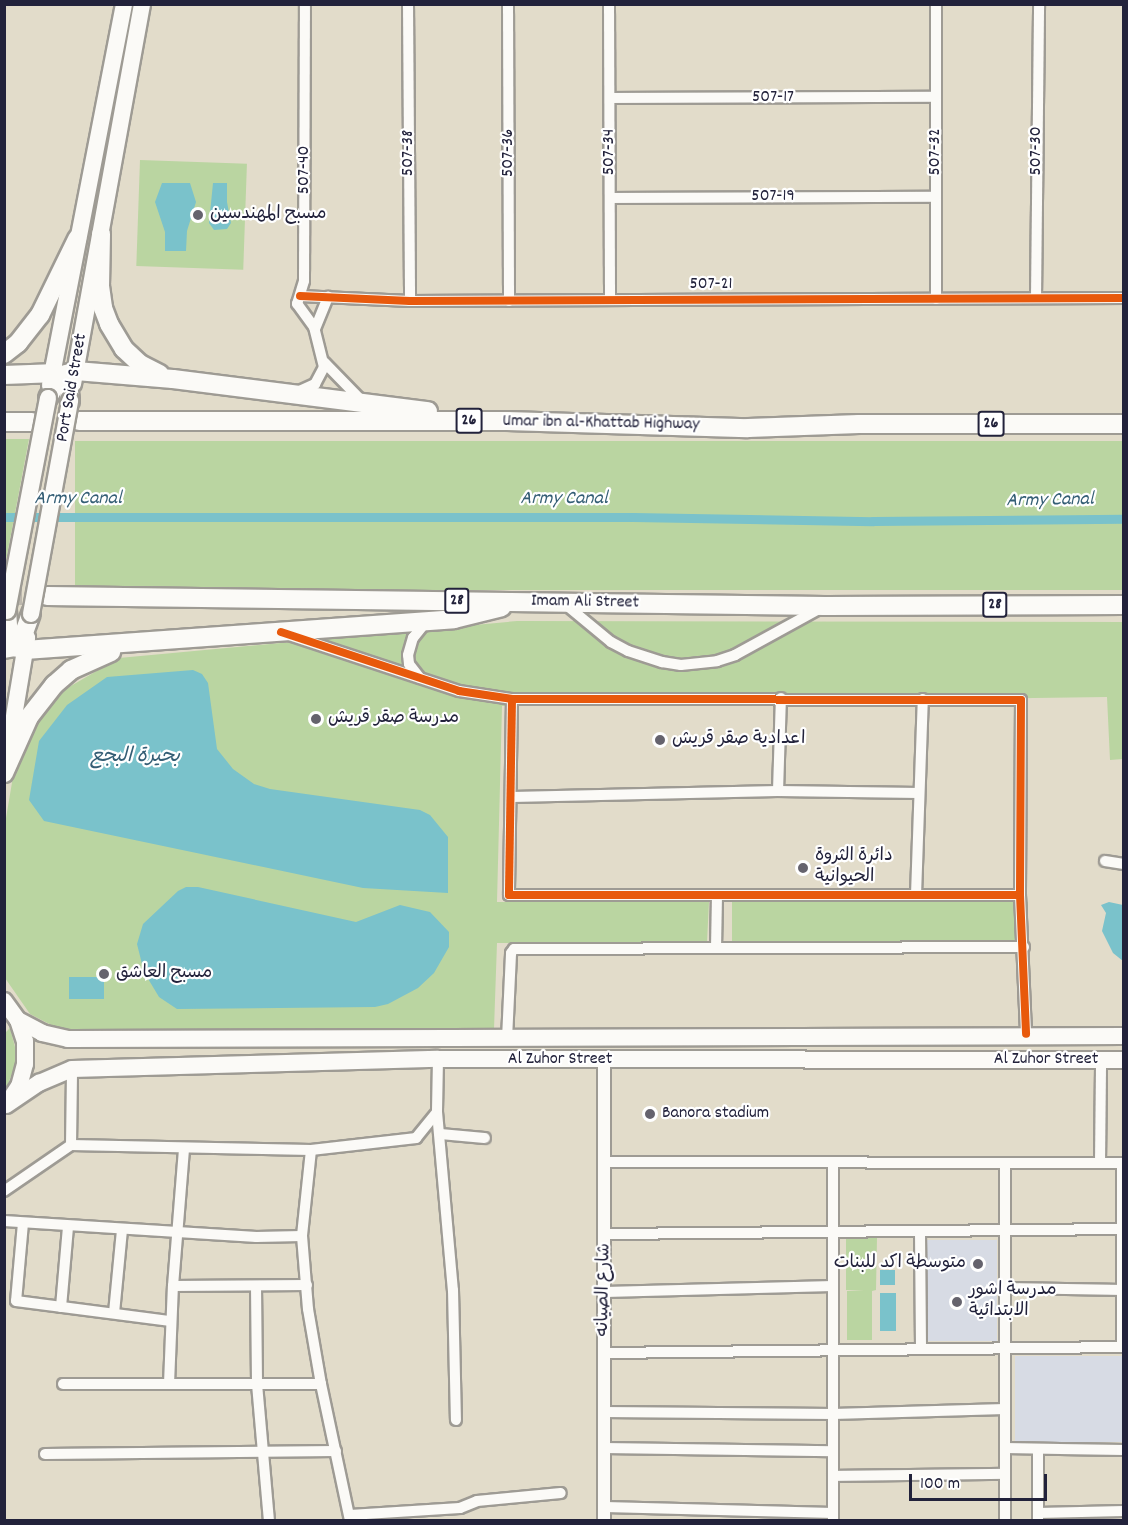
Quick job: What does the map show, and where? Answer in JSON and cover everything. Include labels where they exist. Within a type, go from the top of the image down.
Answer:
[{"type":"highway","points":[[101,234],[103,308],[115,336],[140,364],[173,379]]},
{"type":"highway","points":[[4,354],[18,343],[40,315],[77,239]]},
{"type":"highway","points":[[4,375],[61,380],[173,379],[507,421]]},
{"type":"highway","points":[[61,380],[70,401]]},
{"type":"highway","name":"Umar ibn al-Khattab Highway","points":[[79,421],[507,421],[748,428],[859,424],[1124,424]]},
{"type":"highway","points":[[4,422],[32,422]]},
{"type":"highway","name":"Imam Ali Street","points":[[47,596],[825,606],[1124,605]]},
{"type":"highway","points":[[14,638],[135,644],[462,618],[523,602]]},
{"type":"highway","points":[[14,638],[31,614]]},
{"type":"highway","points":[[4,772],[29,717],[54,685],[71,670],[88,660],[135,644]]},
{"type":"main road","name":"Port Said Street","points":[[4,772],[14,638],[61,380],[77,239],[124,4]]},
{"type":"main road","name":"Port Said Street","points":[[61,380],[101,234],[142,4]]},
{"type":"main road","name":"Port Said Street","points":[[31,614],[70,401]]},
{"type":"main road","points":[[4,1001],[18,1020],[25,1041],[25,1064],[19,1086],[5,1106]]},
{"type":"main road","name":"Al Zuhor Street","points":[[18,1020],[42,1033],[68,1039],[507,1039],[1026,1034],[1124,1036]]},
{"type":"main road","points":[[506,1060],[507,1039]]},
{"type":"main road","name":"Al Zuhor Street","points":[[5,1106],[39,1083],[72,1069],[438,1059],[1124,1060]]},
{"type":"street","name":"507-40","points":[[305,4],[304,283],[298,306],[315,329],[324,362],[364,404]]},
{"type":"street","name":"507-38","points":[[408,4],[410,301]]},
{"type":"street","name":"507-36","points":[[508,4],[509,301]]},
{"type":"street","name":"507-34","points":[[609,4],[610,300]]},
{"type":"street","name":"507-32","points":[[936,4],[936,299]]},
{"type":"street","name":"507-30","points":[[1036,298],[1038,4]]},
{"type":"street","name":"507-17","points":[[610,98],[936,97]]},
{"type":"street","name":"507-19","points":[[610,198],[936,197]]},
{"type":"street","name":"507-21","points":[[300,296],[410,301],[1124,298]]},
{"type":"street","points":[[315,329],[328,297]]},
{"type":"street","points":[[292,394],[319,381],[324,362]]},
{"type":"street","points":[[563,602],[611,642],[627,651],[662,663],[681,664],[717,661],[735,655],[825,606]]},
{"type":"street","points":[[420,679],[409,664],[408,655],[413,638],[427,621]]},
{"type":"street","points":[[281,632],[459,692],[512,699],[1021,700],[1020,895],[1026,1034]]},
{"type":"street","points":[[778,791],[781,698]]},
{"type":"street","points":[[512,699],[509,895],[1020,895]]},
{"type":"street","points":[[916,895],[923,699]]},
{"type":"street","points":[[512,797],[778,791],[919,793]]},
{"type":"street","points":[[1105,861],[1124,864]]},
{"type":"street","points":[[716,948],[717,895]]},
{"type":"street","points":[[507,1039],[511,954],[514,949],[1024,947]]},
{"type":"street","points":[[438,1059],[437,1112],[453,1290],[456,1420]]},
{"type":"street","name":"شارع الصيانه","points":[[604,1060],[606,1234],[604,1521]]},
{"type":"street","points":[[1100,1163],[1101,1060]]},
{"type":"street","points":[[71,1145],[72,1069]]},
{"type":"street","points":[[4,1191],[71,1145],[312,1150],[416,1138],[437,1112]]},
{"type":"street","points":[[440,1134],[485,1138]]},
{"type":"street","points":[[169,1384],[173,1286],[184,1149]]},
{"type":"street","points":[[312,1150],[302,1236],[307,1285],[321,1384],[350,1518],[398,1517],[460,1508],[477,1501],[561,1493]]},
{"type":"street","points":[[604,1162],[1123,1163],[1123,1347],[604,1353]]},
{"type":"street","points":[[605,1507],[833,1517],[832,1163]]},
{"type":"street","points":[[1005,1163],[1005,1521]]},
{"type":"street","points":[[4,1221],[68,1227],[255,1237],[302,1236]]},
{"type":"street","points":[[23,1224],[16,1301],[171,1321]]},
{"type":"street","points":[[61,1307],[68,1227]]},
{"type":"street","points":[[606,1234],[1005,1232],[1122,1229]]},
{"type":"street","points":[[114,1313],[122,1230]]},
{"type":"street","points":[[920,1232],[921,1349]]},
{"type":"street","points":[[173,1286],[307,1285]]},
{"type":"street","points":[[256,1286],[257,1384],[269,1521]]},
{"type":"street","points":[[605,1292],[833,1286]]},
{"type":"street","points":[[1005,1288],[1123,1290]]},
{"type":"street","points":[[63,1384],[321,1384]]},
{"type":"street","points":[[604,1412],[833,1414],[1005,1409]]},
{"type":"street","points":[[604,1448],[833,1451]]},
{"type":"street","points":[[1005,1448],[1124,1450]]},
{"type":"street","points":[[1038,1449],[1038,1517],[1124,1511]]},
{"type":"street","points":[[45,1454],[336,1451]]},
{"type":"street","points":[[833,1476],[1005,1474]]},
{"type":"shaded area","points":[[927,1240],[997,1240],[997,1341],[927,1341]]},
{"type":"shaded area","points":[[1015,1356],[1123,1356],[1123,1442],[1015,1442]]},
{"type":"green space","points":[[140,160],[247,164],[243,270],[136,266]]},
{"type":"green space","points":[[4,439],[29,439],[5,566]]},
{"type":"green space","points":[[75,441],[1123,441],[1123,590],[75,590]]},
{"type":"green space","points":[[517,621],[1123,622],[1123,759],[1110,760],[1107,697],[502,706],[497,902],[709,902],[707,942],[497,943],[494,1029],[59,1029],[30,1014],[5,978],[5,824],[17,753],[57,694],[119,658]]},
{"type":"green space","points":[[732,902],[1028,902],[1028,941],[732,941]]},
{"type":"green space","points":[[10,1028],[15,1047],[15,1065],[5,1093],[5,1033]]},
{"type":"green space","points":[[846,1238],[877,1238],[876,1290],[872,1291],[872,1340],[847,1340],[847,1291],[864,1290],[846,1290]]},
{"type":"water","points":[[162,183],[190,183],[196,202],[187,231],[186,251],[165,251],[165,232],[155,202]]},
{"type":"water","points":[[213,183],[227,183],[227,202],[231,223],[227,229],[214,230],[209,223]]},
{"type":"water","name":"بحيرة البجع","points":[[193,670],[202,674],[208,683],[217,749],[233,769],[254,784],[270,789],[420,810],[430,815],[448,837],[448,893],[363,888],[44,821],[29,800],[39,741],[67,705],[107,677]]},
{"type":"water","points":[[186,887],[198,887],[356,922],[400,905],[430,912],[449,932],[449,947],[434,973],[418,988],[388,1004],[375,1007],[177,1009],[159,997],[144,972],[137,944],[143,924],[178,891]]},
{"type":"water","points":[[1109,902],[1123,905],[1123,961],[1113,953],[1102,931],[1106,913],[1101,905]]},
{"type":"water","points":[[69,977],[104,977],[104,999],[69,999]]},
{"type":"water","points":[[880,1270],[895,1270],[895,1285],[880,1285]]},
{"type":"water","points":[[880,1293],[896,1293],[896,1331],[880,1331]]},
{"type":"waterway","name":"Army Canal","points":[[4,517],[633,517],[873,521],[1124,519]]},
{"type":"tunnel","points":[[4,596],[47,596]]},
{"type":"cycle path","points":[[300,296],[410,301],[1124,298]]},
{"type":"cycle path","points":[[281,632],[459,691],[512,699],[1021,700],[1020,895],[1026,1034]]},
{"type":"cycle path","points":[[512,699],[509,895],[1020,895]]},
{"type":"place","name":"مسبح المهندسين","points":[[198,215]]},
{"type":"place","name":"مدرسة صقر قريش","points":[[316,719]]},
{"type":"place","name":"اعدادية صقر قريش","points":[[660,740]]},
{"type":"place","name":"دائرة الثروة الحيوانية","points":[[803,868]]},
{"type":"place","name":"مسبح العاشق","points":[[104,974]]},
{"type":"place","name":"Banora stadium","points":[[650,1114]]},
{"type":"place","name":"متوسطة اكد للبنات","points":[[978,1264]]},
{"type":"place","name":"مدرسة اشور الابتدائية","points":[[957,1302]]}]
